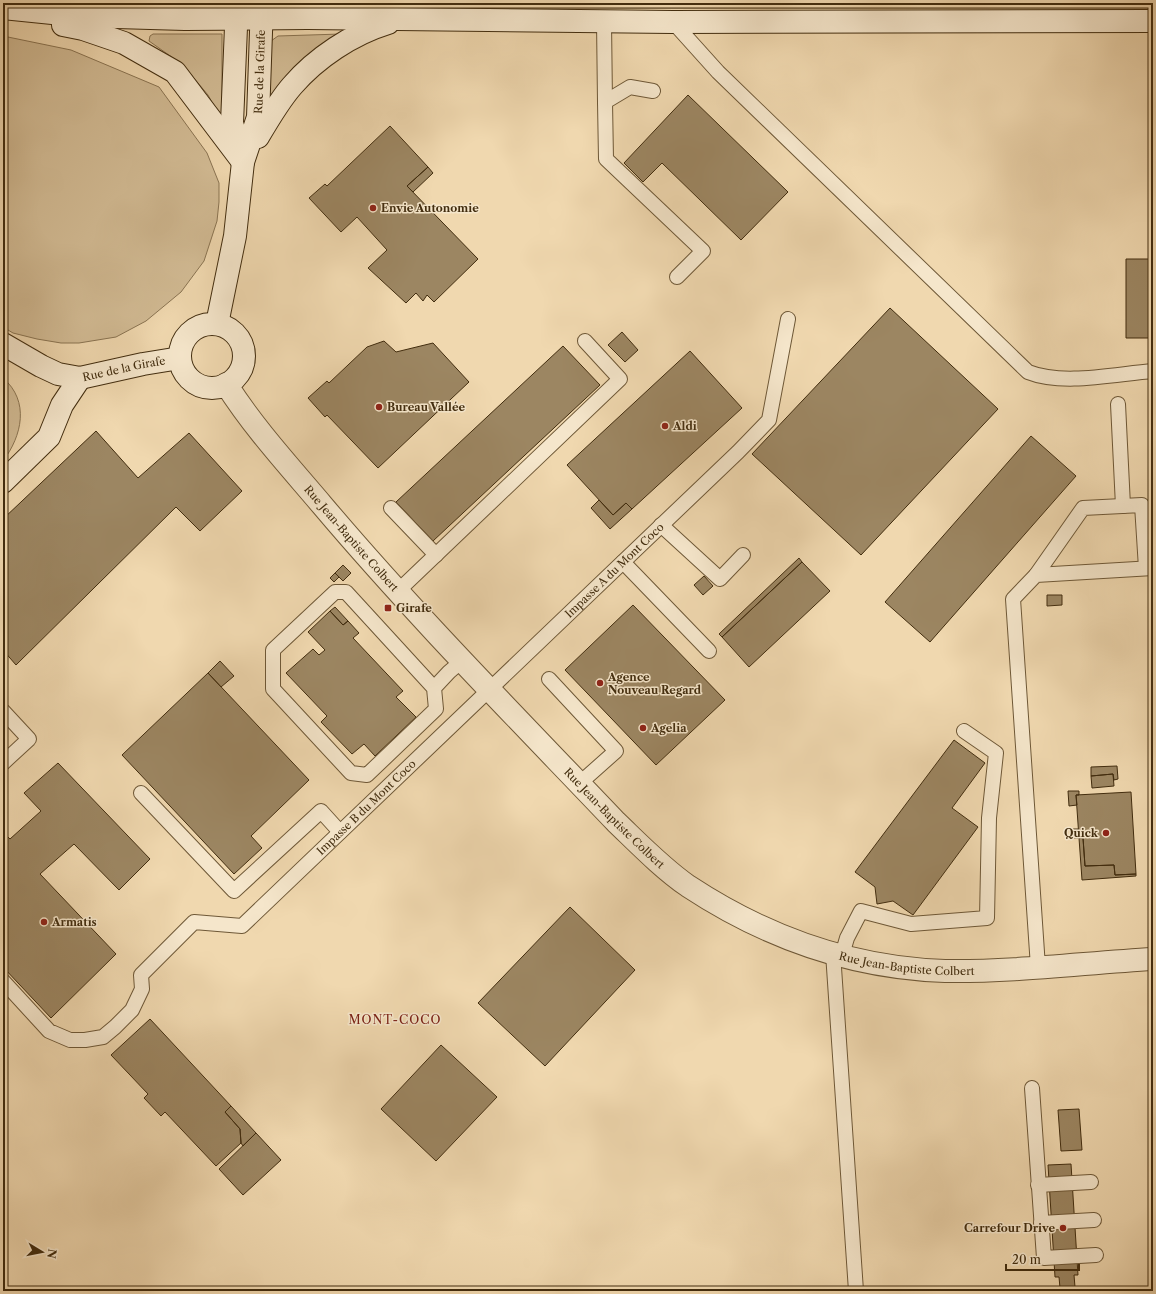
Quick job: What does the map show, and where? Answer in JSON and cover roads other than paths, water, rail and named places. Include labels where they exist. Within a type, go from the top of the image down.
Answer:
[{"type":"street","points":[[3,8],[82,16],[185,19],[237,11],[262,11],[401,20],[604,22],[1153,21]]},
{"type":"street","name":"Rue de la Girafe","points":[[237,11],[232,123],[243,162]]},
{"type":"street","name":"Rue de la Girafe","points":[[217,324],[234,236],[243,162],[258,117],[262,11]]},
{"type":"street","points":[[3,12],[83,29],[124,43],[175,72],[243,162],[272,114],[292,86],[318,60],[370,28],[401,20]]},
{"type":"street","points":[[205,324],[217,324],[227,327],[235,333],[244,351],[244,361],[234,379],[216,388],[196,384],[188,377],[182,368],[180,358],[181,347],[186,336],[195,328],[205,324]]},
{"type":"street","points":[[3,344],[52,371],[80,378]]},
{"type":"street","name":"Rue de la Girafe","points":[[3,482],[49,437],[62,405],[80,378],[143,364],[180,358]]},
{"type":"street","name":"Rue Jean-Baptiste Colbert","points":[[226,384],[247,415],[353,541],[398,591],[580,784],[650,855],[687,885],[746,920],[775,934],[837,954],[890,966],[919,969],[972,971],[1153,959]]},
{"type":"lane","points":[[604,22],[606,159],[703,250],[677,277]]},
{"type":"lane","points":[[673,22],[718,72],[1028,372],[1039,376],[1060,379],[1153,371]]},
{"type":"lane","points":[[605,102],[630,87],[653,92]]},
{"type":"lane","name":"Impasse A du Mont Coco","points":[[490,689],[738,452],[769,420],[788,319]]},
{"type":"lane","points":[[398,591],[620,379],[586,341]]},
{"type":"lane","points":[[1118,404],[1123,506]]},
{"type":"lane","points":[[1036,575],[1149,568],[1142,505],[1084,508],[1036,575],[1013,599],[1038,966]]},
{"type":"lane","points":[[391,508],[436,555]]},
{"type":"lane","points":[[661,526],[720,579],[743,555]]},
{"type":"lane","points":[[623,562],[709,651]]},
{"type":"lane","points":[[434,688],[346,592],[335,592],[273,650],[273,689],[351,773],[367,775],[436,709],[434,688],[463,660]]},
{"type":"lane","points":[[549,679],[616,751],[580,784]]},
{"type":"lane","name":"Impasse B du Mont Coco","points":[[3,982],[49,1031],[70,1040],[85,1040],[103,1037],[132,1010],[142,989],[141,975],[194,922],[242,926],[490,689]]},
{"type":"lane","points":[[3,711],[29,739],[3,763]]},
{"type":"lane","points":[[856,1291],[837,954],[861,911],[911,924],[987,918],[989,818],[996,753],[964,731]]},
{"type":"lane","points":[[141,793],[234,891],[320,811],[340,832]]},
{"type":"lane","points":[[1032,1088],[1044,1258],[1096,1255]]},
{"type":"lane","points":[[1038,1185],[1091,1182]]},
{"type":"lane","points":[[1041,1223],[1094,1220]]},
{"type":"place","name":"Envie Autonomie","points":[[373,208]]},
{"type":"place","name":"Bureau Vallée","points":[[379,407]]},
{"type":"place","name":"Aldi","points":[[665,426]]},
{"type":"place","name":"Girafe","points":[[388,608]]},
{"type":"place","name":"Agence Nouveau Regard","points":[[600,683]]},
{"type":"place","name":"Agelia","points":[[643,728]]},
{"type":"place","name":"Quick","points":[[1106,833]]},
{"type":"place","name":"Armatis","points":[[44,922]]},
{"type":"place","name":"Carrefour Drive","points":[[1063,1228]]},
{"type":"district","name":"MONT-COCO","points":[[395,1020]]}]
